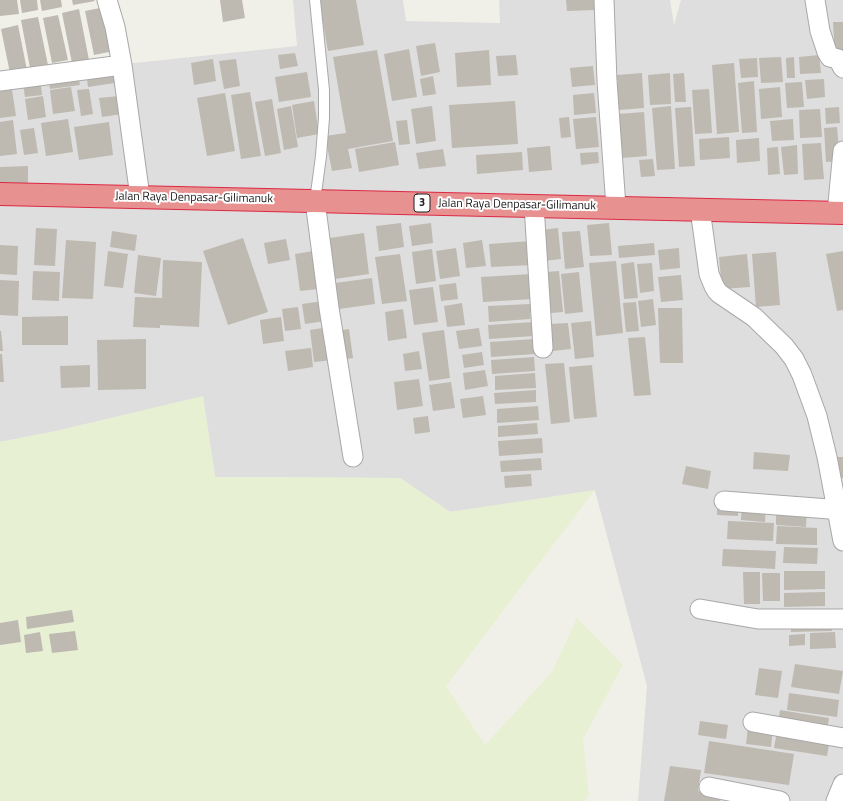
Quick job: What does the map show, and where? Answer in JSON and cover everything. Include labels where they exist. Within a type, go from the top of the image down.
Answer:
[{"type":"highway","name":"Jalan Raya Denpasar-Gilimanuk","points":[[0,194],[840,213]]},
{"type":"street","points":[[107,0],[115,27],[122,65],[140,197]]},
{"type":"street","points":[[604,0],[606,81],[616,208]]},
{"type":"street","points":[[815,0],[820,31],[827,52],[830,57],[838,60],[843,68]]},
{"type":"street","points":[[0,81],[122,65]]},
{"type":"street","points":[[840,213],[843,151]]},
{"type":"street","points":[[315,201],[328,308],[353,457]]},
{"type":"street","points":[[534,206],[543,348]]},
{"type":"street","points":[[700,209],[709,274],[717,291],[754,317],[784,346],[794,359],[802,375],[817,416],[840,510],[843,541]]},
{"type":"street","points":[[724,501],[840,510]]},
{"type":"street","points":[[700,609],[758,619],[843,619]]},
{"type":"street","points":[[753,722],[843,738]]},
{"type":"street","points":[[836,801],[843,784]]},
{"type":"street","points":[[709,787],[780,801]]},
{"type":"lane","points":[[315,0],[324,90],[324,118],[321,156],[315,201]]},
{"type":"shaded area","points":[[293,0],[403,0],[406,21],[500,23],[499,0],[670,0],[674,25],[681,0],[843,0],[843,801],[638,801],[647,686],[595,491],[450,512],[400,478],[215,477],[203,397],[56,431],[0,442],[0,77],[297,46]]},
{"type":"green space","points":[[203,396],[215,477],[400,478],[450,512],[595,490],[446,686],[485,745],[552,672],[577,618],[623,665],[583,739],[589,795],[585,801],[0,801],[0,442],[56,431]]},
{"type":"building","points":[[0,0],[17,0],[19,14],[0,16]]},
{"type":"building","points":[[20,0],[37,0],[38,10],[22,13]]},
{"type":"building","points":[[40,0],[61,0],[62,7],[42,11]]},
{"type":"building","points":[[72,0],[94,0],[95,1],[73,5]]},
{"type":"building","points":[[220,0],[242,0],[245,18],[223,22]]},
{"type":"building","points":[[319,0],[356,0],[364,45],[328,51]]},
{"type":"building","points":[[566,0],[595,0],[595,10],[567,11]]},
{"type":"building","points":[[105,7],[114,51],[94,55],[85,11]]},
{"type":"building","points":[[79,9],[89,60],[72,63],[62,13]]},
{"type":"building","points":[[58,15],[68,60],[52,63],[43,18]]},
{"type":"building","points":[[38,17],[48,65],[30,68],[21,20]]},
{"type":"building","points":[[833,22],[843,22],[843,56],[835,56]]},
{"type":"building","points":[[18,25],[27,70],[10,73],[1,29]]},
{"type":"building","points":[[435,43],[440,72],[421,76],[416,46]]},
{"type":"building","points":[[409,49],[417,97],[392,101],[384,54]]},
{"type":"building","points":[[377,50],[393,141],[348,149],[352,168],[332,171],[325,136],[346,133],[333,57]]},
{"type":"building","points":[[489,50],[491,85],[457,87],[455,53]]},
{"type":"building","points":[[295,53],[298,66],[280,69],[278,55]]},
{"type":"building","points":[[516,55],[518,75],[498,76],[496,56]]},
{"type":"building","points":[[819,55],[821,73],[800,74],[799,57]]},
{"type":"building","points":[[781,57],[783,82],[761,83],[759,58]]},
{"type":"building","points":[[794,57],[795,78],[787,78],[786,58]]},
{"type":"building","points":[[757,58],[758,77],[741,78],[739,59]]},
{"type":"building","points":[[213,59],[216,81],[194,85],[191,63]]},
{"type":"building","points":[[236,59],[240,86],[224,89],[219,61]]},
{"type":"building","points":[[734,63],[739,132],[717,134],[712,65]]},
{"type":"building","points":[[593,66],[595,85],[572,87],[570,68]]},
{"type":"building","points":[[113,68],[115,83],[88,87],[86,72]]},
{"type":"building","points":[[78,72],[80,85],[50,89],[48,76]]},
{"type":"building","points":[[307,72],[311,97],[279,102],[275,77]]},
{"type":"building","points":[[642,73],[644,108],[619,110],[617,75]]},
{"type":"building","points":[[670,73],[671,104],[650,105],[648,75]]},
{"type":"building","points":[[684,73],[686,102],[675,102],[673,74]]},
{"type":"building","points":[[433,76],[436,94],[423,96],[420,79]]},
{"type":"building","points":[[40,77],[42,95],[25,97],[22,79]]},
{"type":"building","points":[[824,79],[825,97],[807,99],[805,80]]},
{"type":"building","points":[[754,81],[757,132],[742,133],[738,83]]},
{"type":"building","points":[[802,82],[804,107],[787,108],[785,83]]},
{"type":"building","points":[[11,83],[16,116],[0,118],[0,85]]},
{"type":"building","points":[[71,87],[75,111],[53,114],[50,90]]},
{"type":"building","points":[[780,87],[782,117],[761,119],[759,89]]},
{"type":"building","points":[[89,89],[93,114],[81,116],[77,90]]},
{"type":"building","points":[[709,89],[712,133],[695,134],[692,90]]},
{"type":"building","points":[[250,92],[261,156],[241,159],[231,95]]},
{"type":"building","points":[[225,93],[235,151],[207,156],[197,98]]},
{"type":"building","points":[[594,93],[596,113],[574,115],[573,95]]},
{"type":"building","points":[[43,96],[46,117],[28,120],[25,99]]},
{"type":"building","points":[[119,96],[122,114],[102,117],[99,98]]},
{"type":"building","points":[[272,99],[281,153],[265,156],[255,102]]},
{"type":"building","points":[[314,101],[319,134],[297,138],[292,105]]},
{"type":"building","points":[[515,101],[518,144],[452,148],[449,105]]},
{"type":"building","points":[[291,106],[298,147],[284,150],[277,109]]},
{"type":"building","points":[[432,106],[436,141],[416,144],[411,109]]},
{"type":"building","points":[[671,106],[675,169],[657,170],[652,108]]},
{"type":"building","points":[[691,107],[695,166],[679,167],[675,108]]},
{"type":"building","points":[[839,107],[840,123],[826,124],[825,108]]},
{"type":"building","points":[[820,109],[822,137],[800,138],[799,110]]},
{"type":"building","points":[[644,112],[647,156],[621,158],[618,114]]},
{"type":"building","points":[[569,117],[571,137],[561,138],[559,118]]},
{"type":"building","points":[[596,117],[599,147],[576,149],[573,119]]},
{"type":"building","points":[[68,119],[73,152],[46,156],[41,123]]},
{"type":"building","points":[[793,119],[794,140],[772,141],[770,121]]},
{"type":"building","points":[[13,120],[17,154],[0,156],[0,122]]},
{"type":"building","points":[[407,120],[410,144],[399,145],[396,121]]},
{"type":"building","points":[[109,122],[113,155],[79,160],[74,127]]},
{"type":"building","points":[[837,127],[840,161],[826,162],[824,128]]},
{"type":"building","points":[[34,128],[38,153],[24,155],[20,130]]},
{"type":"building","points":[[729,137],[730,158],[700,160],[699,139]]},
{"type":"building","points":[[759,138],[760,161],[737,163],[736,140]]},
{"type":"building","points":[[395,142],[399,165],[359,172],[355,149]]},
{"type":"building","points":[[821,143],[824,179],[804,180],[802,144]]},
{"type":"building","points":[[797,145],[798,174],[784,175],[781,147]]},
{"type":"building","points":[[550,146],[552,170],[529,172],[527,148]]},
{"type":"building","points":[[778,147],[780,174],[768,175],[767,148]]},
{"type":"building","points":[[443,149],[446,166],[419,169],[416,153]]},
{"type":"building","points":[[522,152],[523,170],[477,174],[476,155]]},
{"type":"building","points":[[598,152],[599,163],[581,165],[580,153]]},
{"type":"building","points":[[653,159],[655,176],[641,177],[639,160]]},
{"type":"building","points":[[28,166],[28,184],[0,184],[0,167]]},
{"type":"building","points":[[401,223],[404,247],[379,251],[376,226]]},
{"type":"building","points":[[431,223],[433,243],[412,246],[409,226]]},
{"type":"building","points":[[609,223],[612,255],[590,256],[587,225]]},
{"type":"building","points":[[36,228],[57,229],[55,266],[34,265]]},
{"type":"building","points":[[558,228],[561,259],[544,261],[541,230]]},
{"type":"building","points":[[112,231],[137,235],[135,251],[110,247]]},
{"type":"building","points":[[580,231],[584,267],[565,269],[562,232]]},
{"type":"building","points":[[364,233],[369,274],[328,280],[323,239]]},
{"type":"building","points":[[243,238],[268,312],[228,325],[203,251]]},
{"type":"building","points":[[286,239],[290,260],[268,264],[264,243]]},
{"type":"building","points":[[66,240],[96,242],[93,299],[62,298]]},
{"type":"building","points":[[482,240],[486,266],[466,268],[463,243]]},
{"type":"building","points":[[531,241],[532,265],[491,267],[489,244]]},
{"type":"building","points":[[654,243],[655,255],[619,258],[618,246]]},
{"type":"building","points":[[0,245],[18,246],[17,275],[0,274]]},
{"type":"building","points":[[456,248],[460,276],[440,279],[436,251]]},
{"type":"building","points":[[679,248],[680,268],[660,270],[658,250]]},
{"type":"building","points":[[432,249],[436,281],[416,284],[412,252]]},
{"type":"building","points":[[108,251],[128,254],[123,288],[104,286]]},
{"type":"building","points":[[313,251],[318,289],[300,291],[295,254]]},
{"type":"building","points":[[843,251],[843,310],[837,311],[826,254]]},
{"type":"building","points":[[776,252],[780,305],[756,307],[752,254]]},
{"type":"building","points":[[400,254],[407,301],[382,304],[375,257]]},
{"type":"building","points":[[747,254],[750,287],[722,289],[719,257]]},
{"type":"building","points":[[138,255],[161,258],[156,296],[134,293]]},
{"type":"building","points":[[163,260],[202,262],[199,327],[160,325],[160,328],[133,327],[135,297],[162,298]]},
{"type":"building","points":[[616,261],[623,333],[596,336],[589,263]]},
{"type":"building","points":[[634,262],[638,298],[624,299],[621,264]]},
{"type":"building","points":[[652,263],[654,291],[640,293],[637,264]]},
{"type":"building","points":[[33,271],[60,272],[59,301],[32,300]]},
{"type":"building","points":[[559,271],[563,312],[551,313],[547,272]]},
{"type":"building","points":[[579,272],[583,312],[565,314],[561,274]]},
{"type":"building","points":[[532,274],[533,299],[483,302],[481,277]]},
{"type":"building","points":[[681,275],[683,300],[661,302],[658,277]]},
{"type":"building","points":[[372,278],[375,304],[332,310],[328,284]]},
{"type":"building","points":[[0,280],[19,281],[18,316],[0,315]]},
{"type":"building","points":[[456,283],[458,299],[441,301],[439,285]]},
{"type":"building","points":[[433,287],[438,322],[414,325],[409,290]]},
{"type":"building","points":[[653,299],[656,325],[641,327],[638,301]]},
{"type":"building","points":[[323,301],[325,321],[305,324],[302,304]]},
{"type":"building","points":[[636,302],[639,331],[626,332],[623,303]]},
{"type":"building","points":[[462,303],[465,325],[447,327],[444,306]]},
{"type":"building","points":[[530,304],[530,319],[489,322],[488,306]]},
{"type":"building","points":[[298,307],[301,329],[285,331],[282,309]]},
{"type":"building","points":[[658,308],[682,308],[683,363],[660,363]]},
{"type":"building","points":[[403,309],[407,338],[388,341],[385,312]]},
{"type":"building","points":[[68,316],[68,345],[22,345],[22,317]]},
{"type":"building","points":[[281,317],[284,341],[263,344],[260,320]]},
{"type":"building","points":[[591,321],[594,357],[575,359],[571,323]]},
{"type":"building","points":[[534,322],[534,336],[489,339],[488,325]]},
{"type":"building","points":[[568,323],[571,349],[553,351],[550,324]]},
{"type":"building","points":[[329,327],[333,360],[314,362],[310,330]]},
{"type":"building","points":[[479,328],[482,346],[459,349],[456,331]]},
{"type":"building","points":[[349,329],[353,358],[340,360],[336,331]]},
{"type":"building","points":[[444,330],[450,378],[429,381],[422,333]]},
{"type":"building","points":[[1,331],[3,351],[0,351]]},
{"type":"building","points":[[645,337],[651,395],[634,396],[628,338]]},
{"type":"building","points":[[146,339],[146,389],[98,390],[97,340]]},
{"type":"building","points":[[534,339],[535,354],[491,357],[490,342]]},
{"type":"building","points":[[311,348],[313,367],[288,371],[285,351]]},
{"type":"building","points":[[419,351],[422,369],[405,371],[403,354]]},
{"type":"building","points":[[482,352],[484,365],[464,368],[462,355]]},
{"type":"building","points":[[0,354],[2,354],[4,382],[0,382]]},
{"type":"building","points":[[534,357],[535,371],[492,374],[491,360]]},
{"type":"building","points":[[564,363],[570,422],[551,424],[545,364]]},
{"type":"building","points":[[90,365],[90,387],[61,388],[60,366]]},
{"type":"building","points":[[592,365],[597,417],[574,419],[569,367]]},
{"type":"building","points":[[485,370],[488,386],[465,390],[463,373]]},
{"type":"building","points":[[535,373],[536,388],[495,390],[495,376]]},
{"type":"building","points":[[419,379],[423,406],[397,410],[394,382]]},
{"type":"building","points":[[451,382],[455,408],[433,411],[429,385]]},
{"type":"building","points":[[536,390],[536,402],[495,404],[494,393]]},
{"type":"building","points":[[483,396],[486,415],[463,418],[460,399]]},
{"type":"building","points":[[538,406],[539,420],[497,423],[497,409]]},
{"type":"building","points":[[428,416],[430,432],[415,434],[413,418]]},
{"type":"building","points":[[537,423],[538,434],[498,437],[498,426]]},
{"type":"building","points":[[542,438],[543,453],[499,456],[498,441]]},
{"type":"building","points":[[754,452],[790,455],[788,471],[753,469]]},
{"type":"building","points":[[834,457],[843,457],[843,478],[835,478]]},
{"type":"building","points":[[541,458],[542,470],[501,472],[500,461]]},
{"type":"building","points":[[686,466],[711,471],[708,489],[682,484]]},
{"type":"building","points":[[531,474],[532,486],[505,488],[504,476]]},
{"type":"building","points":[[717,503],[739,504],[738,516],[717,515]]},
{"type":"building","points":[[742,504],[766,505],[765,522],[741,520]]},
{"type":"building","points":[[776,507],[807,508],[806,527],[776,525]]},
{"type":"building","points":[[728,521],[774,523],[773,541],[727,539]]},
{"type":"building","points":[[777,526],[817,528],[817,545],[776,544]]},
{"type":"building","points":[[784,547],[818,548],[817,564],[783,563]]},
{"type":"building","points":[[723,549],[776,551],[775,569],[722,566]]},
{"type":"building","points":[[784,571],[825,571],[825,589],[784,590]]},
{"type":"building","points":[[743,572],[760,572],[760,604],[744,604]]},
{"type":"building","points":[[762,573],[780,573],[780,601],[763,601]]},
{"type":"building","points":[[825,592],[825,606],[784,607],[784,593]]},
{"type":"building","points":[[72,610],[74,622],[27,629],[26,617]]},
{"type":"building","points":[[832,619],[832,631],[791,632],[791,620]]},
{"type":"building","points":[[18,620],[21,642],[0,645],[0,623]]},
{"type":"building","points":[[75,631],[78,650],[52,653],[49,634]]},
{"type":"building","points":[[40,632],[43,651],[26,653],[24,635]]},
{"type":"building","points":[[835,632],[836,648],[810,649],[810,633]]},
{"type":"building","points":[[805,634],[805,645],[789,646],[789,635]]},
{"type":"building","points":[[795,664],[843,671],[839,694],[791,687]]},
{"type":"building","points":[[759,668],[782,671],[778,698],[755,695]]},
{"type":"building","points":[[789,693],[839,700],[837,717],[787,710]]},
{"type":"building","points":[[780,710],[829,718],[827,731],[778,724]]},
{"type":"building","points":[[700,721],[728,725],[726,739],[698,735]]},
{"type":"building","points":[[748,726],[773,729],[771,747],[746,744]]},
{"type":"building","points":[[777,731],[830,739],[827,756],[774,748]]},
{"type":"building","points":[[709,741],[794,754],[789,785],[704,773]]},
{"type":"building","points":[[670,766],[701,770],[698,791],[721,797],[720,801],[664,801]]}]
